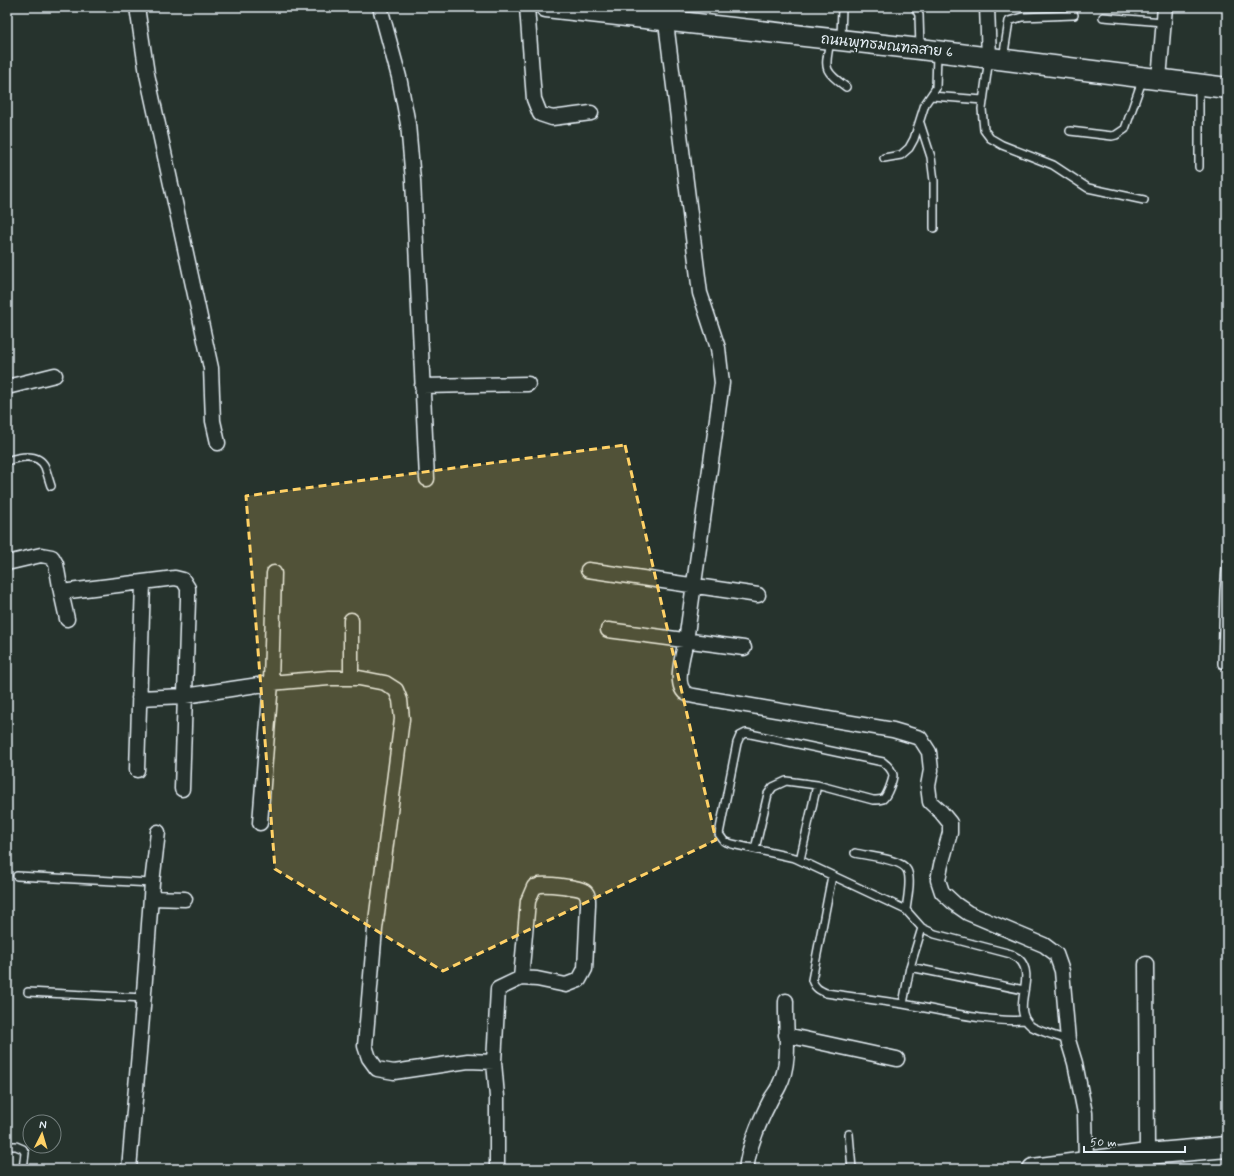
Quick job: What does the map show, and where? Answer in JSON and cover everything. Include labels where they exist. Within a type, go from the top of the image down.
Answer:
[{"type":"main road","name":"ถนนพุทธมณฑลสาย 6","points":[[546,7],[666,14],[836,40],[996,58],[1227,88]]},
{"type":"main road","points":[[1032,1169],[1147,1154],[1227,1147]]},
{"type":"street","points":[[137,7],[147,74],[211,368],[213,421],[218,443]]},
{"type":"street","points":[[380,7],[399,77],[408,124],[413,180],[427,479]]},
{"type":"street","points":[[527,7],[534,99],[540,114],[552,118],[591,113]]},
{"type":"street","points":[[987,7],[996,58]]},
{"type":"street","points":[[1151,78],[1165,7]]},
{"type":"street","points":[[666,14],[700,293],[718,348],[722,383],[686,641],[679,676],[680,686],[686,694],[893,730],[920,738],[929,752],[930,770],[928,786],[930,802],[950,823],[950,833],[938,880],[942,892],[968,913],[1044,945],[1056,954],[1062,971],[1068,1040],[1075,1062],[1085,1113],[1086,1162]]},
{"type":"street","points":[[7,387],[55,375]]},
{"type":"street","points":[[422,386],[528,384]]},
{"type":"street","points":[[8,558],[41,555],[52,557],[56,564],[67,619]]},
{"type":"street","points":[[588,570],[758,595]]},
{"type":"street","points":[[260,823],[271,683],[274,573]]},
{"type":"street","points":[[61,592],[175,578],[182,580],[188,588],[182,789]]},
{"type":"street","points":[[137,770],[143,583]]},
{"type":"street","points":[[351,678],[352,620]]},
{"type":"street","points":[[608,630],[744,648]]},
{"type":"street","points":[[139,698],[185,696],[271,683],[329,678],[359,678],[386,683],[396,690],[400,700],[402,719],[375,929],[365,1046],[369,1058],[377,1070],[394,1072],[468,1061],[494,1062]]},
{"type":"street","points":[[129,1169],[152,884],[158,832]]},
{"type":"street","points":[[497,1169],[497,1097],[494,1062],[498,989],[521,978],[537,979],[566,985],[579,980],[586,969],[588,897],[584,891],[578,888],[540,885],[534,888],[528,901],[521,978]]},
{"type":"street","points":[[151,898],[185,899]]},
{"type":"street","points":[[1146,964],[1147,1154]]},
{"type":"street","points":[[746,1169],[757,1131],[771,1099],[780,1086],[785,1066],[786,1001]]},
{"type":"street","points":[[786,1035],[897,1059]]},
{"type":"lane","points":[[842,7],[836,40],[826,66],[828,73],[846,87]]},
{"type":"lane","points":[[884,158],[901,155],[909,148],[920,123],[925,104],[932,96],[936,88],[929,50],[919,15],[915,7]]},
{"type":"lane","points":[[1074,15],[1022,17],[1010,21],[996,58],[983,100],[982,109],[984,130],[990,138],[1002,145],[1053,165],[1088,188],[1144,200]]},
{"type":"lane","points":[[1103,17],[1163,22]]},
{"type":"lane","points":[[1070,131],[1112,136],[1116,135],[1125,129],[1151,78]]},
{"type":"lane","points":[[1198,167],[1199,84]]},
{"type":"lane","points":[[932,96],[983,100]]},
{"type":"lane","points":[[920,123],[931,157],[934,181],[934,228]]},
{"type":"lane","points":[[7,461],[28,456],[37,459],[44,466],[51,486]]},
{"type":"lane","points":[[1222,664],[1227,557]]},
{"type":"lane","points":[[755,849],[768,794],[773,787],[786,781],[817,785],[873,800],[882,799],[886,796],[893,775],[883,762],[753,733],[746,733],[740,736],[737,743],[719,834],[724,841],[732,844],[800,860],[826,871],[832,876],[906,910],[922,928],[935,934],[1011,954],[1019,959],[1024,966],[1026,975],[1022,1006],[1025,1020],[1032,1027],[1068,1040]]},
{"type":"lane","points":[[800,860],[817,785]]},
{"type":"lane","points":[[855,853],[897,862],[908,870],[909,880],[906,910]]},
{"type":"lane","points":[[17,876],[152,884]]},
{"type":"lane","points":[[832,876],[812,980],[817,989],[826,993],[986,1018],[1015,1021],[1025,1020]]},
{"type":"lane","points":[[903,1004],[910,967],[922,928]]},
{"type":"lane","points":[[910,967],[1024,990]]},
{"type":"lane","points":[[28,992],[144,998]]},
{"type":"lane","points":[[849,1134],[852,1169]]},
{"type":"lane","points":[[7,1146],[16,1146],[24,1149],[23,1169]]},
{"type":"highlighted area","points":[[625,445],[716,840],[443,971],[275,869],[246,496]]}]
